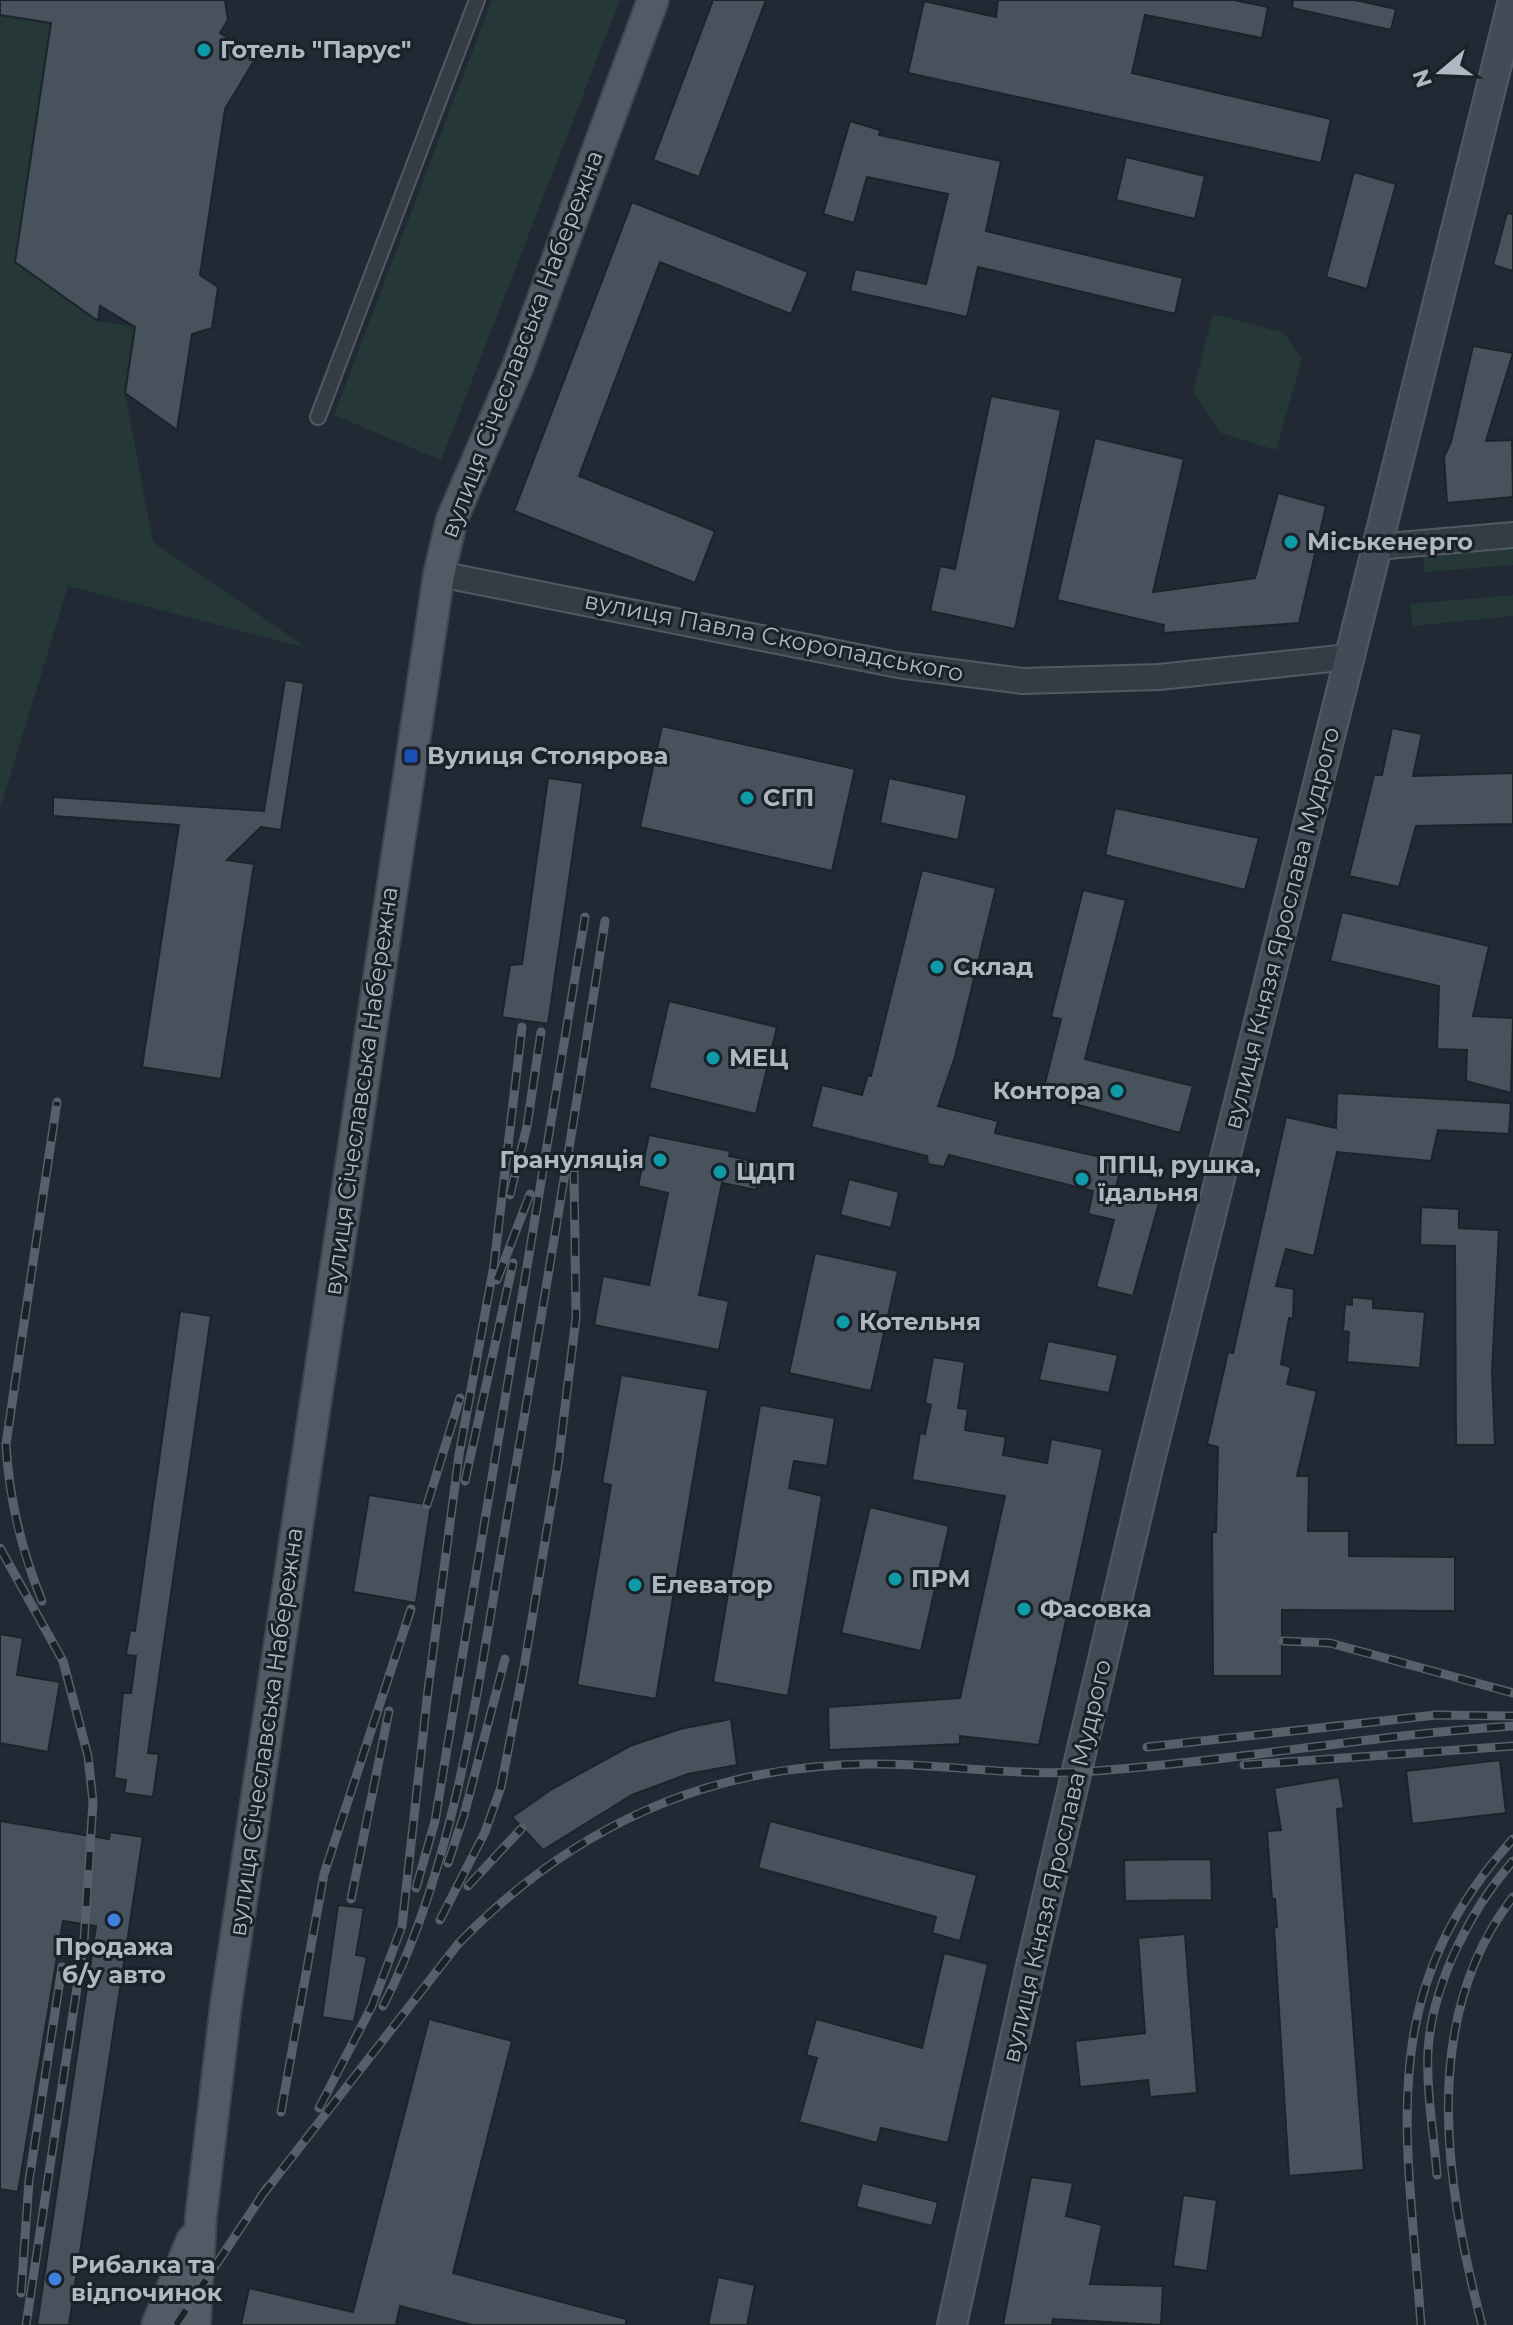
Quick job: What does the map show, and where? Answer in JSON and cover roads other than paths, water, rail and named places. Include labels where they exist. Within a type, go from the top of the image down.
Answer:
[{"type":"main road","name":"вулиця Січеславська Набережна","points":[[195,2325],[201,2216],[231,1975],[439,574],[452,519],[518,366],[653,0]]},
{"type":"main road","name":"вулиця Князя Ярослава Мудрого","points":[[952,2325],[1027,1981],[1148,1468],[1513,0]]},
{"type":"main road","name":"вулиця Січеславська Набережна","points":[[157,2325],[201,2216]]},
{"type":"street","points":[[318,417],[477,0]]},
{"type":"street","points":[[1376,547],[1513,535]]},
{"type":"street","name":"вулиця Павла Скоропадського","points":[[439,574],[898,665],[1023,681],[1159,677],[1349,657]]},
{"type":"railway","points":[[416,1888],[435,1821],[585,917]]},
{"type":"railway","points":[[383,2006],[429,1894],[447,1834],[474,1711],[605,921]]},
{"type":"railway","points":[[319,2108],[372,2006],[402,1926],[428,1690],[459,1455],[494,1265],[522,1027]]},
{"type":"railway","points":[[510,1195],[527,1126],[541,1032]]},
{"type":"railway","points":[[42,1601],[17,1524],[6,1444],[57,1102]]},
{"type":"railway","points":[[440,1920],[485,1832],[501,1787],[524,1667],[558,1464],[576,1318],[574,1172]]},
{"type":"railway","points":[[497,1280],[530,1194]]},
{"type":"railway","points":[[465,1481],[513,1263]]},
{"type":"railway","points":[[427,1505],[460,1398]]},
{"type":"railway","points":[[0,1548],[63,1661],[88,1756],[93,1802],[84,1941],[26,2325]]},
{"type":"railway","points":[[281,2112],[324,1874],[411,1609]]},
{"type":"railway","points":[[1283,1641],[1330,1643],[1513,1693]]},
{"type":"railway","points":[[448,1863],[464,1815],[505,1659]]},
{"type":"railway","points":[[351,1899],[389,1711]]},
{"type":"railway","points":[[1147,1747],[1436,1715],[1513,1716]]},
{"type":"railway","points":[[260,2198],[458,1944],[501,1903],[547,1867],[594,1837],[644,1811],[696,1791],[750,1777],[807,1768],[894,1764],[1079,1772],[1513,1726]]},
{"type":"railway","points":[[1244,1765],[1513,1746]]},
{"type":"railway","points":[[468,1886],[522,1828]]},
{"type":"railway","points":[[1421,2325],[1407,2129],[1409,2069],[1418,2011],[1437,1954],[1468,1897],[1513,1839]]},
{"type":"railway","points":[[1437,2175],[1428,2066],[1431,2026],[1437,2000],[1468,1925],[1513,1861]]},
{"type":"railway","points":[[1482,2325],[1458,2217],[1448,2105],[1452,2050],[1463,1996],[1483,1945],[1513,1897]]},
{"type":"railway","points":[[21,2293],[29,2181],[62,1967]]},
{"type":"railway","points":[[176,2325],[267,2188]]},
{"type":"place","name":"Готель \"Парус\"","points":[[204,50]]},
{"type":"place","name":"Міськенерго","points":[[1291,542]]},
{"type":"place","name":"Вулиця Столярова","points":[[411,756]]},
{"type":"place","name":"СГП","points":[[747,798]]},
{"type":"place","name":"Склад","points":[[937,967]]},
{"type":"place","name":"МЕЦ","points":[[713,1058]]},
{"type":"place","name":"Контора","points":[[1117,1091]]},
{"type":"place","name":"Грануляція","points":[[660,1160]]},
{"type":"place","name":"ЦДП","points":[[720,1172]]},
{"type":"place","name":"ППЦ, рушка, їдальня","points":[[1082,1179]]},
{"type":"place","name":"Котельня","points":[[843,1322]]},
{"type":"place","name":"ПРМ","points":[[895,1579]]},
{"type":"place","name":"Елеватор","points":[[635,1585]]},
{"type":"place","name":"Фасовка","points":[[1024,1609]]},
{"type":"place","name":"Продажа б/у авто","points":[[114,1920]]},
{"type":"place","name":"Рибалка та відпочинок","points":[[55,2279]]}]
